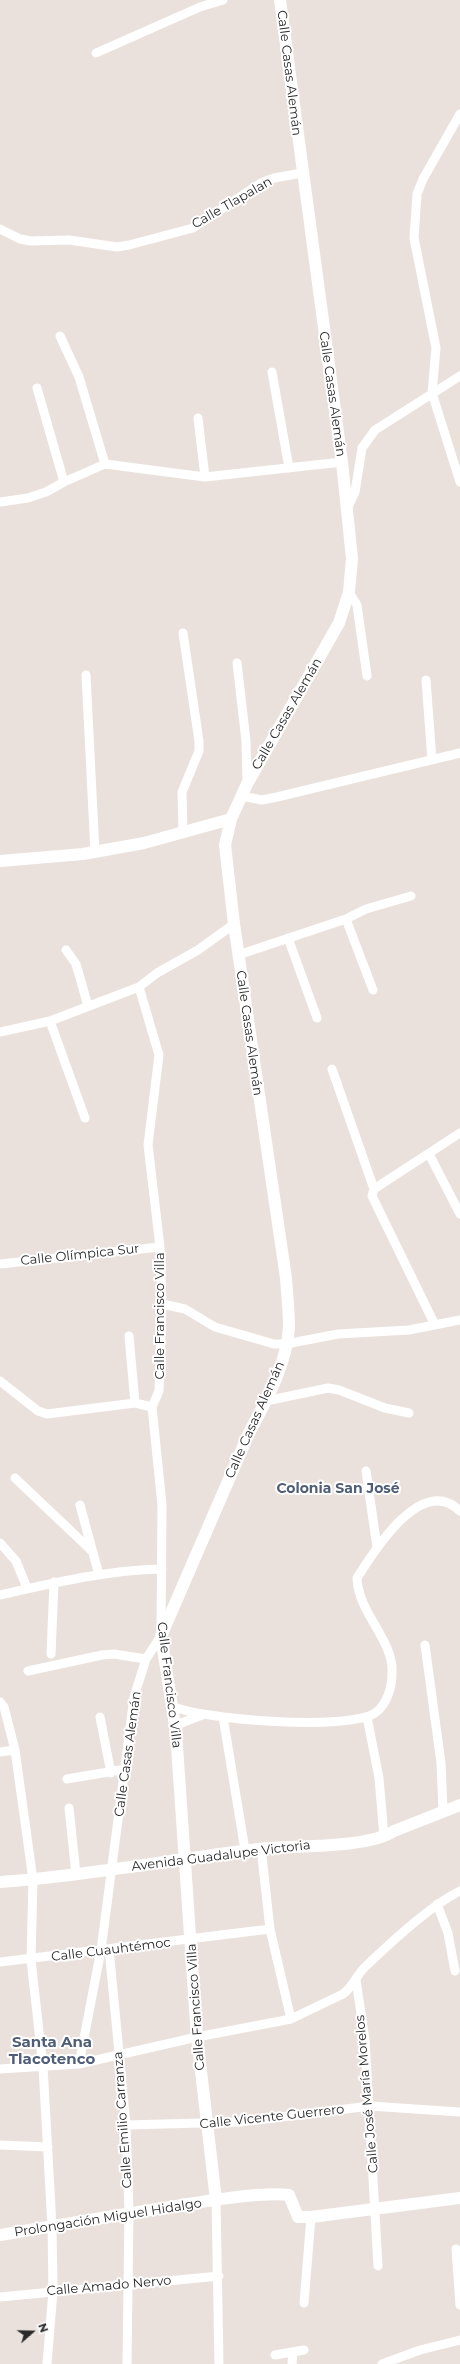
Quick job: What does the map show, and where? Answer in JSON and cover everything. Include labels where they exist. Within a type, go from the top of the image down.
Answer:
[{"type":"street","points":[[96,53],[200,7],[223,0]]},
{"type":"street","name":"Calle Casas Alemán","points":[[79,2064],[105,1949],[112,1869],[134,1698],[146,1660],[161,1636],[249,1433],[266,1401],[286,1344],[289,1328],[286,1278],[238,955],[225,845],[231,819],[247,784],[339,623],[350,592],[352,559],[342,462],[302,173],[280,0]]},
{"type":"street","points":[[460,114],[423,179],[417,194],[414,212],[414,238],[436,348],[432,393],[460,482]]},
{"type":"street","name":"Calle Tlapalan","points":[[0,229],[20,239],[31,241],[69,240],[117,247],[129,245],[193,228],[261,183],[274,178],[302,173]]},
{"type":"street","points":[[60,336],[80,377],[105,464]]},
{"type":"street","points":[[272,372],[289,468]]},
{"type":"street","points":[[347,509],[355,492],[362,448],[368,438],[375,430],[432,393],[459,379]]},
{"type":"street","points":[[37,388],[64,482]]},
{"type":"street","points":[[198,418],[205,477]]},
{"type":"street","points":[[0,502],[28,498],[46,492],[64,482],[105,464],[205,477],[342,462]]},
{"type":"street","points":[[350,592],[358,605],[367,676]]},
{"type":"street","points":[[183,634],[199,741],[199,750],[182,792],[183,833]]},
{"type":"street","points":[[237,663],[246,741],[247,784]]},
{"type":"street","points":[[86,675],[95,852]]},
{"type":"street","points":[[426,680],[432,760]]},
{"type":"street","points":[[241,796],[262,800],[277,798],[460,753]]},
{"type":"street","points":[[0,862],[95,852],[144,843],[231,819]]},
{"type":"street","points":[[238,955],[346,919],[366,909],[411,896]]},
{"type":"street","points":[[346,919],[373,990]]},
{"type":"street","points":[[0,1032],[50,1021],[139,987],[157,973],[198,950],[234,924]]},
{"type":"street","points":[[288,938],[317,1018]]},
{"type":"street","points":[[66,950],[76,964],[88,1006]]},
{"type":"street","name":"Calle Francisco Villa","points":[[139,987],[159,1054],[148,1145],[160,1247],[162,1304],[159,1391],[152,1407],[162,1504],[162,1570],[159,1600],[161,1636],[176,1732],[197,2037],[216,2200],[219,2276],[219,2364]]},
{"type":"street","points":[[50,1021],[85,1118]]},
{"type":"street","points":[[332,1069],[374,1189],[374,1201],[435,1325]]},
{"type":"street","points":[[374,1189],[460,1133]]},
{"type":"street","points":[[429,1154],[460,1214]]},
{"type":"street","name":"Calle Olímpica Sur","points":[[0,1264],[160,1247]]},
{"type":"street","points":[[162,1304],[185,1309],[215,1327],[274,1344],[286,1344],[338,1334],[409,1330],[460,1320]]},
{"type":"street","points":[[129,1336],[135,1403]]},
{"type":"street","points":[[0,1382],[38,1412],[47,1414],[135,1403],[152,1407]]},
{"type":"street","points":[[266,1401],[328,1388],[338,1390],[385,1408],[409,1413]]},
{"type":"street","points":[[366,1471],[377,1547]]},
{"type":"street","points":[[15,1478],[93,1552]]},
{"type":"street","points":[[172,1706],[223,1717],[312,1723],[343,1722],[367,1717],[380,1709],[389,1693],[392,1671],[388,1650],[370,1619],[357,1588],[357,1578],[377,1547],[415,1508],[429,1501],[441,1501],[460,1511]]},
{"type":"street","points":[[80,1505],[99,1575]]},
{"type":"street","points":[[0,1543],[16,1561],[27,1588]]},
{"type":"street","points":[[0,1595],[54,1582],[99,1575],[133,1570],[162,1570]]},
{"type":"street","points":[[51,1654],[54,1582]]},
{"type":"street","points":[[425,1645],[441,1763],[443,1811]]},
{"type":"street","points":[[28,1671],[102,1654],[114,1654],[146,1660]]},
{"type":"street","points":[[2,1704],[15,1750],[33,1880],[32,1960],[43,2067],[52,2226],[53,2291],[47,2364]]},
{"type":"street","points":[[176,1732],[179,1724],[204,1714]]},
{"type":"street","points":[[100,1717],[111,1773]]},
{"type":"street","points":[[223,1717],[245,1850]]},
{"type":"street","points":[[367,1717],[379,1778],[384,1837]]},
{"type":"street","points":[[0,1752],[15,1750]]},
{"type":"street","points":[[67,1779],[111,1773],[126,1769]]},
{"type":"street","name":"Avenida Guadalupe Victoria","points":[[0,1882],[33,1880],[185,1860],[261,1848],[355,1843],[384,1837],[460,1805]]},
{"type":"street","points":[[69,1808],[76,1874]]},
{"type":"street","points":[[261,1848],[270,1929],[291,2019]]},
{"type":"street","points":[[0,2069],[79,2064],[197,2037],[291,2019],[343,1994],[356,1980],[365,1967],[438,1904],[460,1891]]},
{"type":"street","points":[[438,1904],[448,1934],[455,1971]]},
{"type":"street","name":"Calle Cuauhtémoc","points":[[0,1962],[32,1960],[105,1949],[191,1940],[270,1929]]},
{"type":"street","name":"Calle Emilio Carranza","points":[[105,1949],[119,2056],[126,2125],[129,2212],[127,2364]]},
{"type":"street","name":"Calle José María Morelos","points":[[356,1980],[365,2040],[376,2208],[378,2266]]},
{"type":"street","name":"Calle Vicente Guerrero","points":[[126,2125],[207,2124],[256,2121],[370,2106],[460,2112]]},
{"type":"street","points":[[0,2145],[48,2147]]},
{"type":"street","name":"Prolongación Miguel Hidalgo","points":[[0,2235],[129,2212],[216,2200],[289,2195],[298,2216],[311,2217]]},
{"type":"street","points":[[304,2303],[311,2217],[460,2198]]},
{"type":"street","points":[[456,2249],[460,2305]]},
{"type":"street","name":"Calle Amado Nervo","points":[[0,2297],[219,2276]]},
{"type":"street","points":[[382,2364],[420,2350],[460,2340]]},
{"type":"street","points":[[275,2355],[304,2350]]},
{"type":"street","points":[[292,2364],[293,2352]]},
{"type":"district","name":"Colonia San José","points":[[338,1489]]},
{"type":"district","name":"Santa Ana Tlacotenco","points":[[52,2052]]}]
